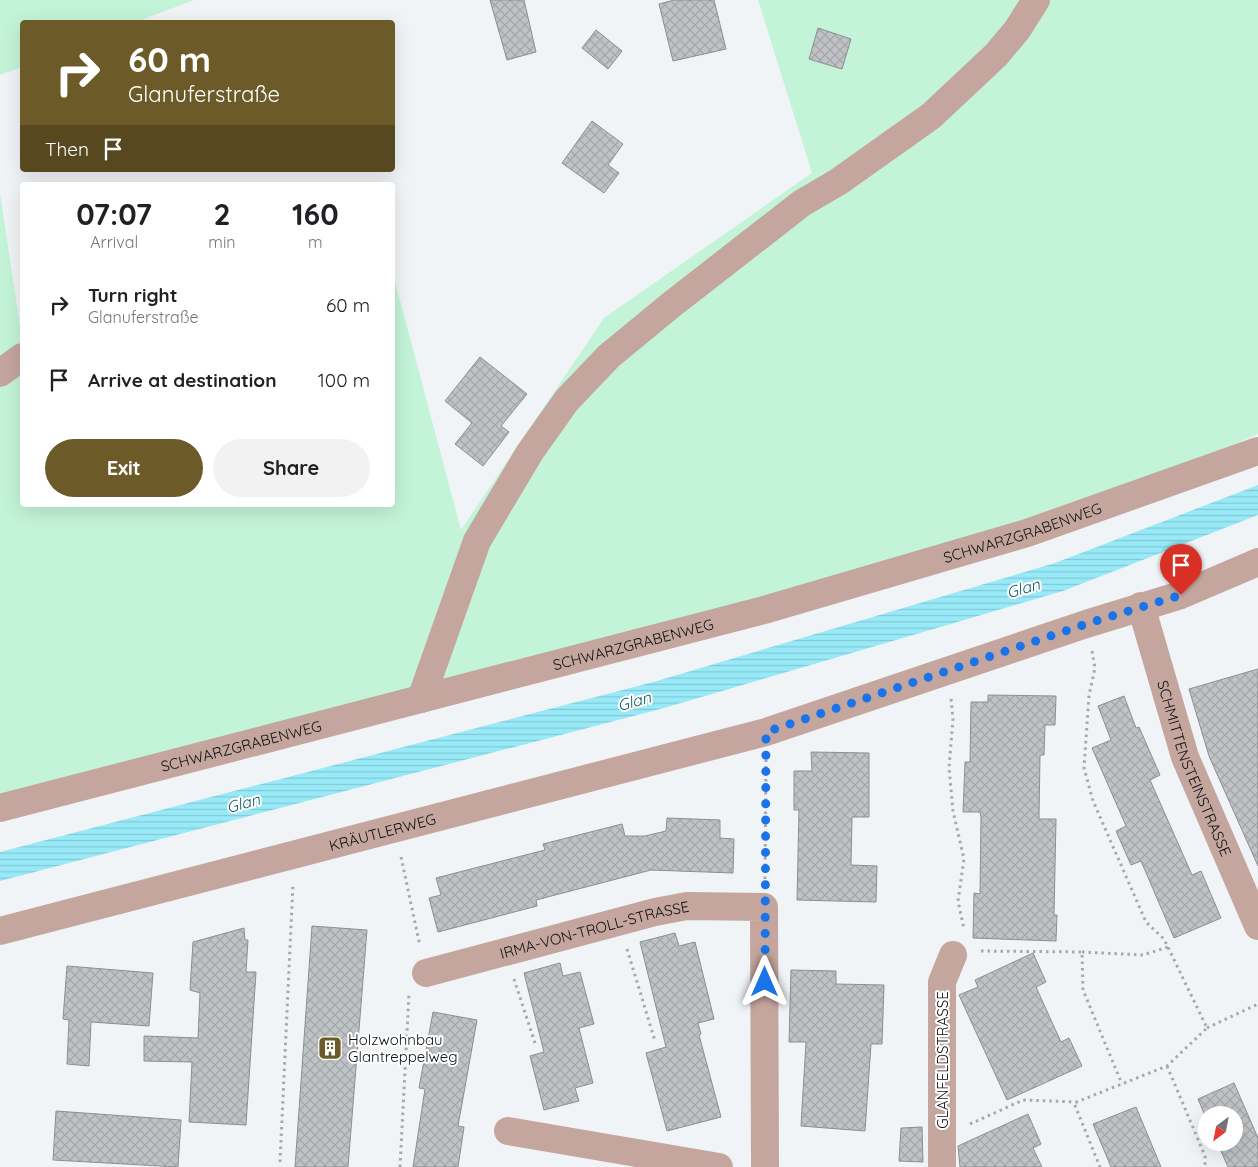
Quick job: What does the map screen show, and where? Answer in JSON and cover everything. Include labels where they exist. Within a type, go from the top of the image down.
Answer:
[{"type":"street","points":[[421,698],[476,541],[530,452],[567,400],[609,356],[671,305],[802,203],[838,182],[931,116],[996,56],[1017,30],[1036,0]]},
{"type":"street","points":[[0,373],[20,358]]},
{"type":"street","name":"SCHWARZGRABENWEG","points":[[0,808],[764,610],[1027,533],[1258,451]]},
{"type":"street","name":"KRÄUTLERWEG","points":[[0,931],[294,853],[766,732],[1086,624],[1181,595],[1258,562]]},
{"type":"street","name":"SCHMITTENSTEINSTRASSE","points":[[1141,606],[1185,757],[1258,926]]},
{"type":"street","name":"IRMA-VON-TROLL-STRASSE","points":[[426,973],[686,906],[764,907]]},
{"type":"street","points":[[764,907],[765,1167]]},
{"type":"street","name":"GLANFELDSTRASSE","points":[[942,1167],[942,982],[953,955]]},
{"type":"street","points":[[508,1131],[719,1167]]},
{"type":"path","points":[[1086,624],[1095,668],[1089,695],[1084,768],[1093,801],[1146,922],[1164,939],[1207,1028]]},
{"type":"path","points":[[949,670],[954,719],[949,768],[956,828],[964,859],[958,901],[964,929],[953,955]]},
{"type":"path","points":[[764,907],[766,732]]},
{"type":"path","points":[[395,827],[426,973],[409,990],[400,1167]]},
{"type":"path","points":[[280,1162],[294,853]]},
{"type":"path","points":[[618,922],[655,1042]]},
{"type":"path","points":[[953,955],[976,951],[1082,952],[1143,955],[1168,947]]},
{"type":"path","points":[[506,952],[535,1043]]},
{"type":"path","points":[[1082,952],[1083,990],[1122,1084]]},
{"type":"path","points":[[1100,1167],[1074,1103],[1167,1066],[1207,1028],[1258,1004]]},
{"type":"path","points":[[1167,1066],[1205,1156],[1205,1167]]},
{"type":"path","points":[[942,1137],[1023,1100],[1078,1102]]},
{"type":"green space","points":[[0,0],[194,0],[141,20],[20,20],[20,68],[0,75]]},
{"type":"green space","points":[[758,0],[1258,0],[1258,434],[1208,456],[1011,531],[0,799],[0,193],[20,327],[20,507],[395,507],[395,282],[461,530],[604,318],[812,173]]},
{"type":"water","name":"Glan","points":[[1258,485],[1258,515],[1063,591],[664,708],[0,881],[0,852],[657,681],[1055,563]]},
{"type":"building","points":[[490,0],[524,0],[536,52],[507,60]]},
{"type":"building","points":[[674,0],[714,0],[726,49],[673,61],[659,4]]},
{"type":"building","points":[[818,28],[851,39],[842,69],[809,59]]},
{"type":"building","points":[[596,30],[622,51],[608,69],[582,48]]},
{"type":"building","points":[[592,121],[623,144],[608,165],[619,173],[604,193],[562,163]]},
{"type":"building","points":[[480,357],[527,394],[501,426],[509,432],[483,466],[455,444],[472,423],[445,401]]},
{"type":"building","points":[[1258,669],[1258,866],[1209,756],[1189,689]]},
{"type":"building","points":[[988,695],[1056,696],[1055,725],[1045,725],[1044,755],[1040,755],[1039,819],[1056,819],[1054,915],[1057,915],[1056,941],[973,938],[974,893],[980,894],[981,817],[980,812],[963,812],[965,762],[970,762],[971,702],[988,702]]},
{"type":"building","points":[[1124,696],[1136,728],[1139,727],[1160,775],[1150,780],[1192,875],[1201,871],[1221,918],[1174,938],[1141,861],[1131,865],[1116,831],[1126,826],[1092,748],[1111,740],[1098,706]]},
{"type":"building","points":[[811,752],[869,753],[869,817],[852,817],[851,865],[877,866],[876,902],[797,900],[799,810],[794,810],[794,771],[812,771]]},
{"type":"building","points":[[667,818],[720,820],[720,838],[734,839],[733,873],[651,870],[536,900],[537,906],[438,932],[429,898],[441,895],[436,878],[545,850],[543,844],[622,824],[625,836],[645,836],[666,831]]},
{"type":"building","name":"Holzwohnbau Glantreppelweg","points":[[312,926],[367,930],[348,1167],[295,1167]]},
{"type":"building","points":[[244,928],[245,940],[248,940],[246,972],[256,972],[246,1125],[189,1122],[192,1062],[144,1061],[144,1036],[198,1038],[200,993],[190,990],[193,942]]},
{"type":"building","points":[[675,933],[679,946],[695,942],[714,1019],[698,1023],[701,1034],[699,1035],[721,1117],[667,1131],[646,1053],[666,1047],[640,942]]},
{"type":"building","points":[[1033,953],[1046,982],[1036,987],[1061,1042],[1069,1038],[1082,1066],[1007,1100],[959,995],[978,987],[975,980]]},
{"type":"building","points":[[560,963],[563,976],[580,972],[594,1024],[579,1028],[593,1083],[575,1088],[579,1101],[544,1110],[530,1056],[544,1052],[524,973]]},
{"type":"building","points":[[67,966],[153,973],[149,1026],[91,1022],[89,1066],[67,1064],[69,1020],[63,1019]]},
{"type":"building","points":[[791,970],[836,971],[836,984],[884,985],[882,1044],[871,1044],[865,1131],[801,1126],[806,1042],[789,1042]]},
{"type":"building","points":[[433,1012],[477,1020],[458,1126],[464,1127],[458,1167],[413,1167],[425,1089],[419,1088]]},
{"type":"building","points":[[1234,1083],[1258,1138],[1258,1167],[1228,1167],[1221,1151],[1243,1151],[1243,1106],[1201,1106],[1198,1099]]},
{"type":"building","points":[[1136,1107],[1161,1167],[1111,1167],[1093,1124]]},
{"type":"building","points":[[56,1111],[181,1120],[178,1167],[53,1160]]},
{"type":"building","points":[[1028,1114],[1041,1144],[1033,1148],[1042,1167],[960,1167],[958,1146]]},
{"type":"building","points":[[922,1127],[923,1162],[899,1161],[901,1128]]},
{"type":"place","name":"Holzwohnbau Glantreppelweg","points":[[330,1048]]},
{"type":"route","points":[[765,982],[766,732],[1086,624],[1181,595]]}]
